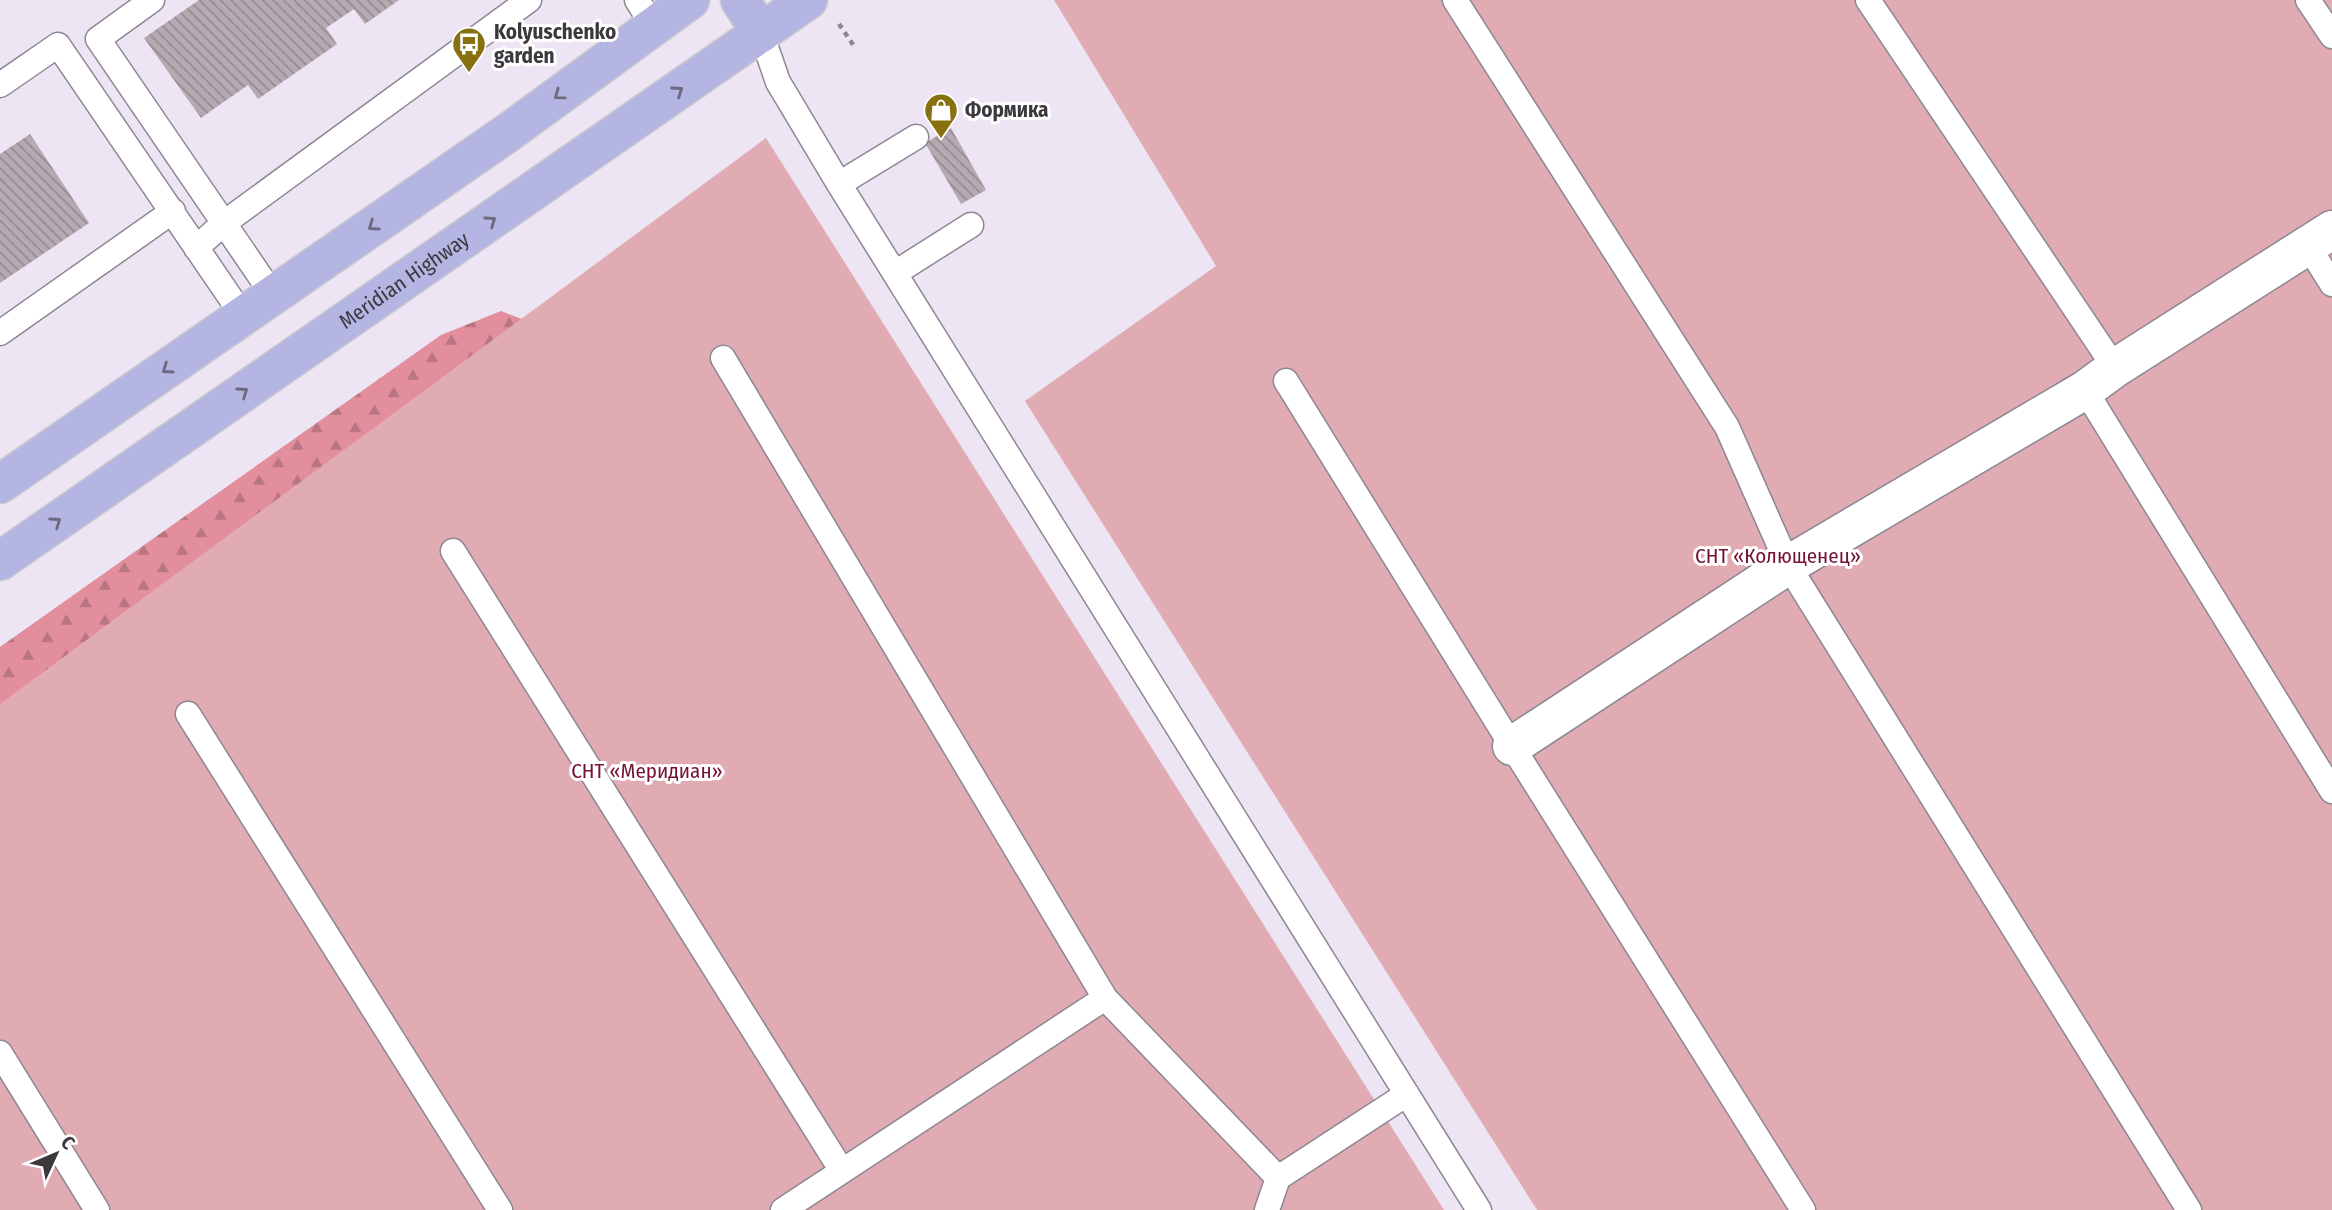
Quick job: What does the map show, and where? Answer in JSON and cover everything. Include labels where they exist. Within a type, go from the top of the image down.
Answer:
[{"type":"main road","points":[[0,484],[509,132],[645,13],[691,0]]},
{"type":"main road","points":[[740,0],[761,33]]},
{"type":"main road","name":"Meridian Highway","points":[[0,561],[808,0]]},
{"type":"street","points":[[1512,746],[1788,565],[2085,390],[2115,368],[2320,238]]},
{"type":"lane","points":[[152,0],[98,39],[224,223],[258,306]]},
{"type":"lane","points":[[196,248],[224,223],[529,0]]},
{"type":"lane","points":[[1455,0],[1727,427],[1788,565],[2189,1210]]},
{"type":"lane","points":[[1868,0],[2115,368]]},
{"type":"lane","points":[[2308,0],[2332,36]]},
{"type":"lane","points":[[761,33],[778,82],[839,184],[1479,1210]]},
{"type":"lane","points":[[0,85],[58,45],[196,248],[258,306]]},
{"type":"lane","points":[[839,184],[916,137]]},
{"type":"lane","points":[[0,333],[173,211]]},
{"type":"lane","points":[[895,273],[971,225]]},
{"type":"lane","points":[[2320,238],[2332,284]]},
{"type":"lane","points":[[723,358],[1105,998],[1278,1178]]},
{"type":"lane","points":[[1286,381],[1803,1210]]},
{"type":"lane","points":[[2085,390],[2332,791]]},
{"type":"lane","points":[[453,551],[842,1171]]},
{"type":"lane","points":[[188,714],[500,1210]]},
{"type":"lane","points":[[783,1210],[1105,998]]},
{"type":"lane","points":[[0,1053],[97,1210]]},
{"type":"lane","points":[[1267,1210],[1278,1178],[1407,1094]]},
{"type":"green space","name":"СНТ «Колющенец»","points":[[1054,0],[2332,0],[2332,1210],[1537,1210],[1025,401],[1216,266]]},
{"type":"green space","name":"СНТ «Меридиан»","points":[[766,138],[1444,1210],[0,1210],[0,704]]},
{"type":"green space","points":[[501,311],[535,324],[0,712],[0,647],[441,335]]},
{"type":"building","points":[[199,0],[399,0],[365,24],[354,9],[326,28],[337,44],[258,99],[248,85],[201,118],[144,38]]},
{"type":"building","points":[[951,128],[986,190],[961,204],[925,143]]},
{"type":"building","points":[[30,134],[89,223],[0,283],[0,154]]},
{"type":"place","name":"Kolyuschenko garden","points":[[469,74]]},
{"type":"place","name":"Формика","points":[[941,140]]}]
